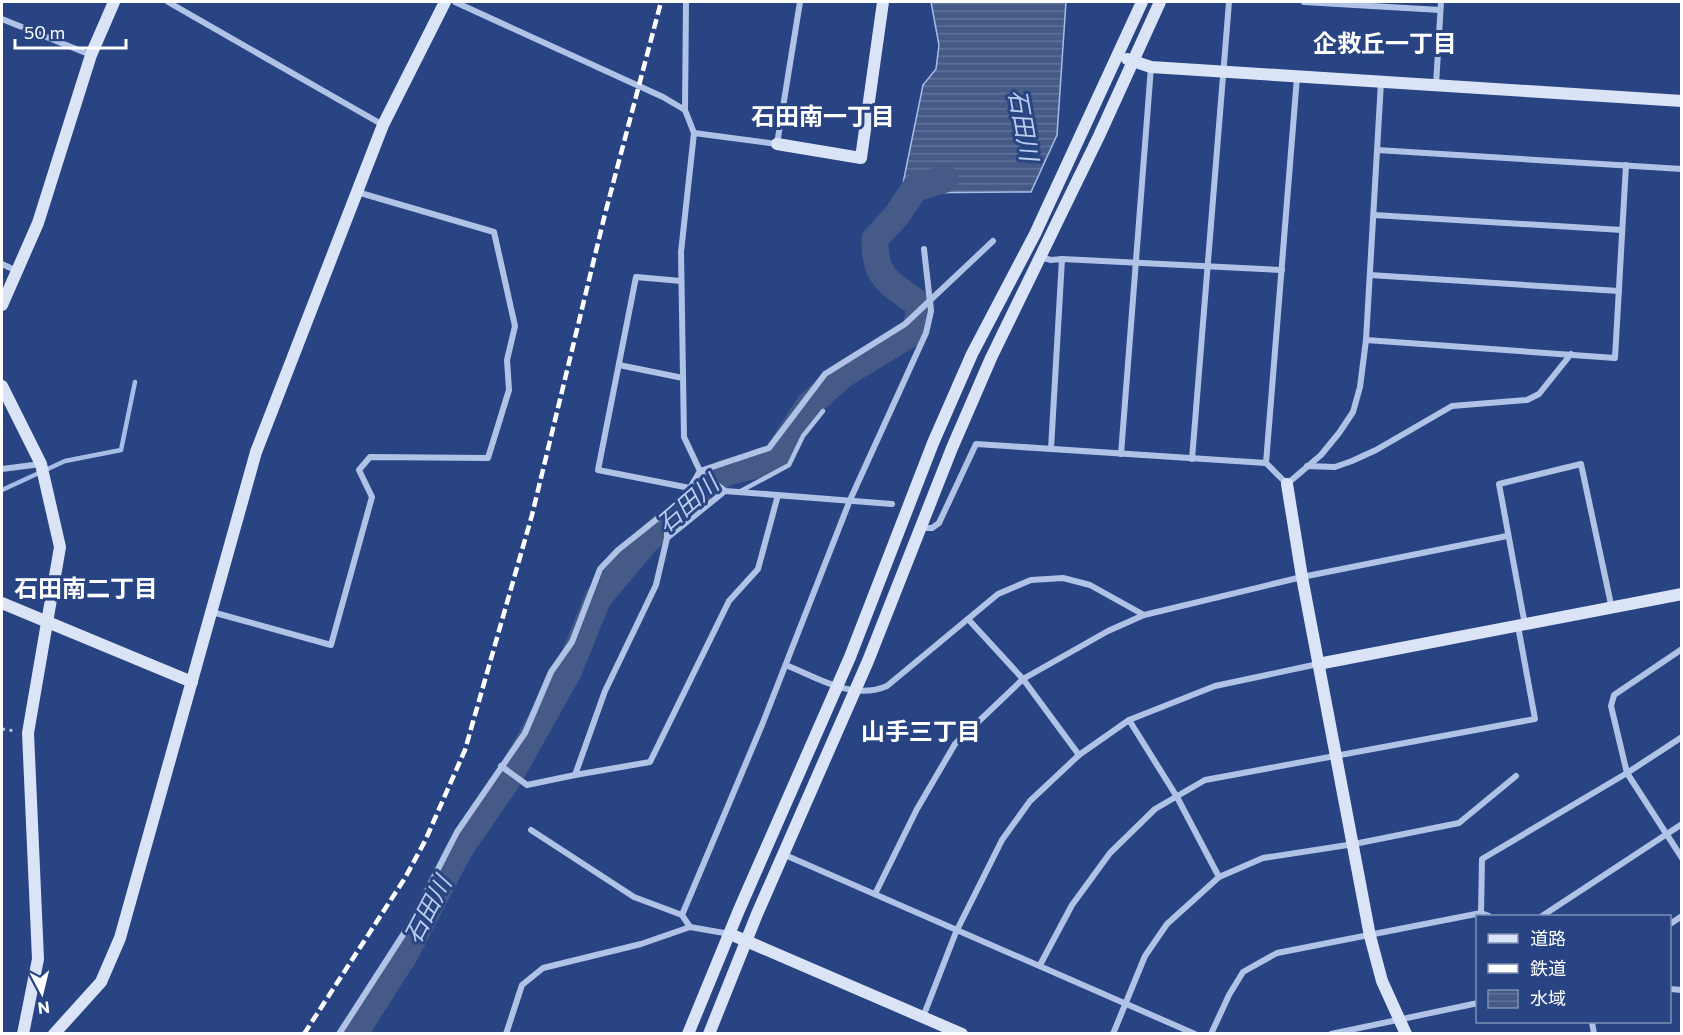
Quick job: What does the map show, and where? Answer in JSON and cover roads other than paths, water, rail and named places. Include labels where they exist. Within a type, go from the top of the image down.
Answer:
[{"type":"street","points":[[2,305],[38,223],[91,55],[114,2]]},
{"type":"street","points":[[168,2],[383,125]]},
{"type":"street","points":[[54,1034],[101,982],[120,938],[256,452],[383,125],[445,2]]},
{"type":"street","points":[[455,2],[663,97],[685,110]]},
{"type":"street","points":[[686,2],[685,110],[693,133],[681,252],[684,437],[700,471],[725,492]]},
{"type":"street","points":[[777,144],[800,2]]},
{"type":"street","points":[[693,133],[861,158],[883,2]]},
{"type":"street","points":[[688,1034],[837,686],[933,443],[972,354],[1035,234],[1142,2]]},
{"type":"street","points":[[709,1034],[855,693],[978,388],[1160,2]]},
{"type":"street","points":[[1192,459],[1229,2]]},
{"type":"street","points":[[1304,2],[1440,10]]},
{"type":"street","points":[[1436,86],[1441,2]]},
{"type":"street","points":[[2,19],[91,55]]},
{"type":"street","points":[[1117,55],[1151,67],[1682,101]]},
{"type":"street","points":[[1121,454],[1151,67]]},
{"type":"street","points":[[1266,464],[1298,77]]},
{"type":"street","points":[[1287,484],[1321,455],[1353,412],[1360,387],[1366,340],[1382,82]]},
{"type":"street","points":[[1377,150],[1682,169]]},
{"type":"street","points":[[1366,340],[1615,358],[1626,165]]},
{"type":"street","points":[[211,612],[331,645],[372,497],[359,470],[370,457],[488,458],[509,390],[507,360],[515,326],[494,232],[357,192]]},
{"type":"street","points":[[1374,215],[1622,230]]},
{"type":"street","points":[[339,1034],[382,972],[410,924],[457,832],[525,733],[551,672],[572,642],[600,569],[618,550],[667,511],[690,488],[700,471],[769,448],[825,374],[904,324],[930,303],[993,241]]},
{"type":"street","points":[[682,915],[786,665],[850,500],[926,333],[930,303],[924,249]]},
{"type":"street","points":[[1040,256],[1136,264],[1282,270]]},
{"type":"street","points":[[1051,449],[1062,259]]},
{"type":"street","points":[[2,264],[17,271]]},
{"type":"street","points":[[1370,275],[1619,291]]},
{"type":"street","points":[[681,281],[636,277],[598,470],[690,488]]},
{"type":"street","points":[[1306,466],[1335,466],[1352,462],[1452,406],[1527,400],[1539,394],[1571,354]]},
{"type":"street","points":[[619,365],[683,378]]},
{"type":"street","points":[[2,386],[41,464],[60,547],[28,733],[38,959],[23,1034]]},
{"type":"street","points":[[921,528],[932,528],[939,523],[976,444],[1266,464],[1287,484],[1302,577],[1370,936],[1382,981],[1406,1034]]},
{"type":"street","points":[[2,470],[41,464]]},
{"type":"street","points":[[1040,966],[1072,905],[1110,853],[1155,809],[1205,780],[1535,719],[1499,484],[1581,464],[1612,609]]},
{"type":"street","points":[[667,538],[725,492],[892,504]]},
{"type":"street","points":[[501,766],[527,785],[650,762],[729,601],[758,569],[778,495]]},
{"type":"street","points":[[575,775],[605,691],[656,585],[667,538],[667,511]]},
{"type":"street","points":[[875,894],[916,809],[955,744],[1023,679],[1108,631],[1144,615],[1302,577],[1507,536]]},
{"type":"street","points":[[786,665],[855,693],[872,693],[887,686],[1005,591],[1031,580],[1063,578],[1106,592],[1144,615]]},
{"type":"street","points":[[923,1017],[956,932],[1002,840],[1030,801],[1079,755],[1129,720],[1215,686],[1682,594]]},
{"type":"street","points":[[2,603],[192,682]]},
{"type":"street","points":[[968,619],[1023,679],[1079,755]]},
{"type":"street","points":[[1682,649],[1614,696],[1611,706],[1627,773],[1682,858]]},
{"type":"street","points":[[1129,720],[1177,796],[1219,877]]},
{"type":"street","points":[[1481,913],[1482,859],[1627,773],[1682,737]]},
{"type":"street","points":[[1113,1034],[1145,956],[1167,924],[1219,877],[1263,858],[1354,844],[1459,823],[1516,776]]},
{"type":"street","points":[[1544,915],[1682,824]]},
{"type":"street","points":[[531,830],[633,897],[682,915],[690,927]]},
{"type":"street","points":[[785,855],[956,932],[1125,1002],[1195,1034]]},
{"type":"street","points":[[1211,1034],[1229,995],[1243,972],[1277,953],[1481,913],[1486,915]]},
{"type":"street","points":[[506,1034],[522,985],[543,968],[641,944],[690,927],[730,934],[956,1032]]},
{"type":"street","points":[[1331,1034],[1476,1003]]},
{"type":"lane","points":[[738,492],[789,465],[803,436],[823,411]]},
{"type":"water","points":[[931,2],[1066,2],[1057,135],[1031,192],[901,193],[923,85],[936,69],[939,45]]},
{"type":"waterway","name":"石田川","points":[[354,1034],[405,954],[459,850],[508,779],[568,672],[598,598],[647,540],[724,473],[773,461],[809,405],[844,374],[915,331],[921,306],[893,286],[881,272],[875,253],[875,239],[897,215],[915,188],[945,179]]},
{"type":"waterway","points":[[2,490],[65,461],[121,450],[135,382]]},
{"type":"railway","points":[[304,1034],[405,878],[425,841],[465,750],[532,515],[605,214],[661,2]]},
{"type":"district","name":"企救丘一丁目","points":[[1385,44]]},
{"type":"district","name":"石田南一丁目","points":[[823,117]]},
{"type":"district","name":"石田南二丁目","points":[[86,589]]},
{"type":"district","name":"山手三丁目","points":[[921,732]]}]
